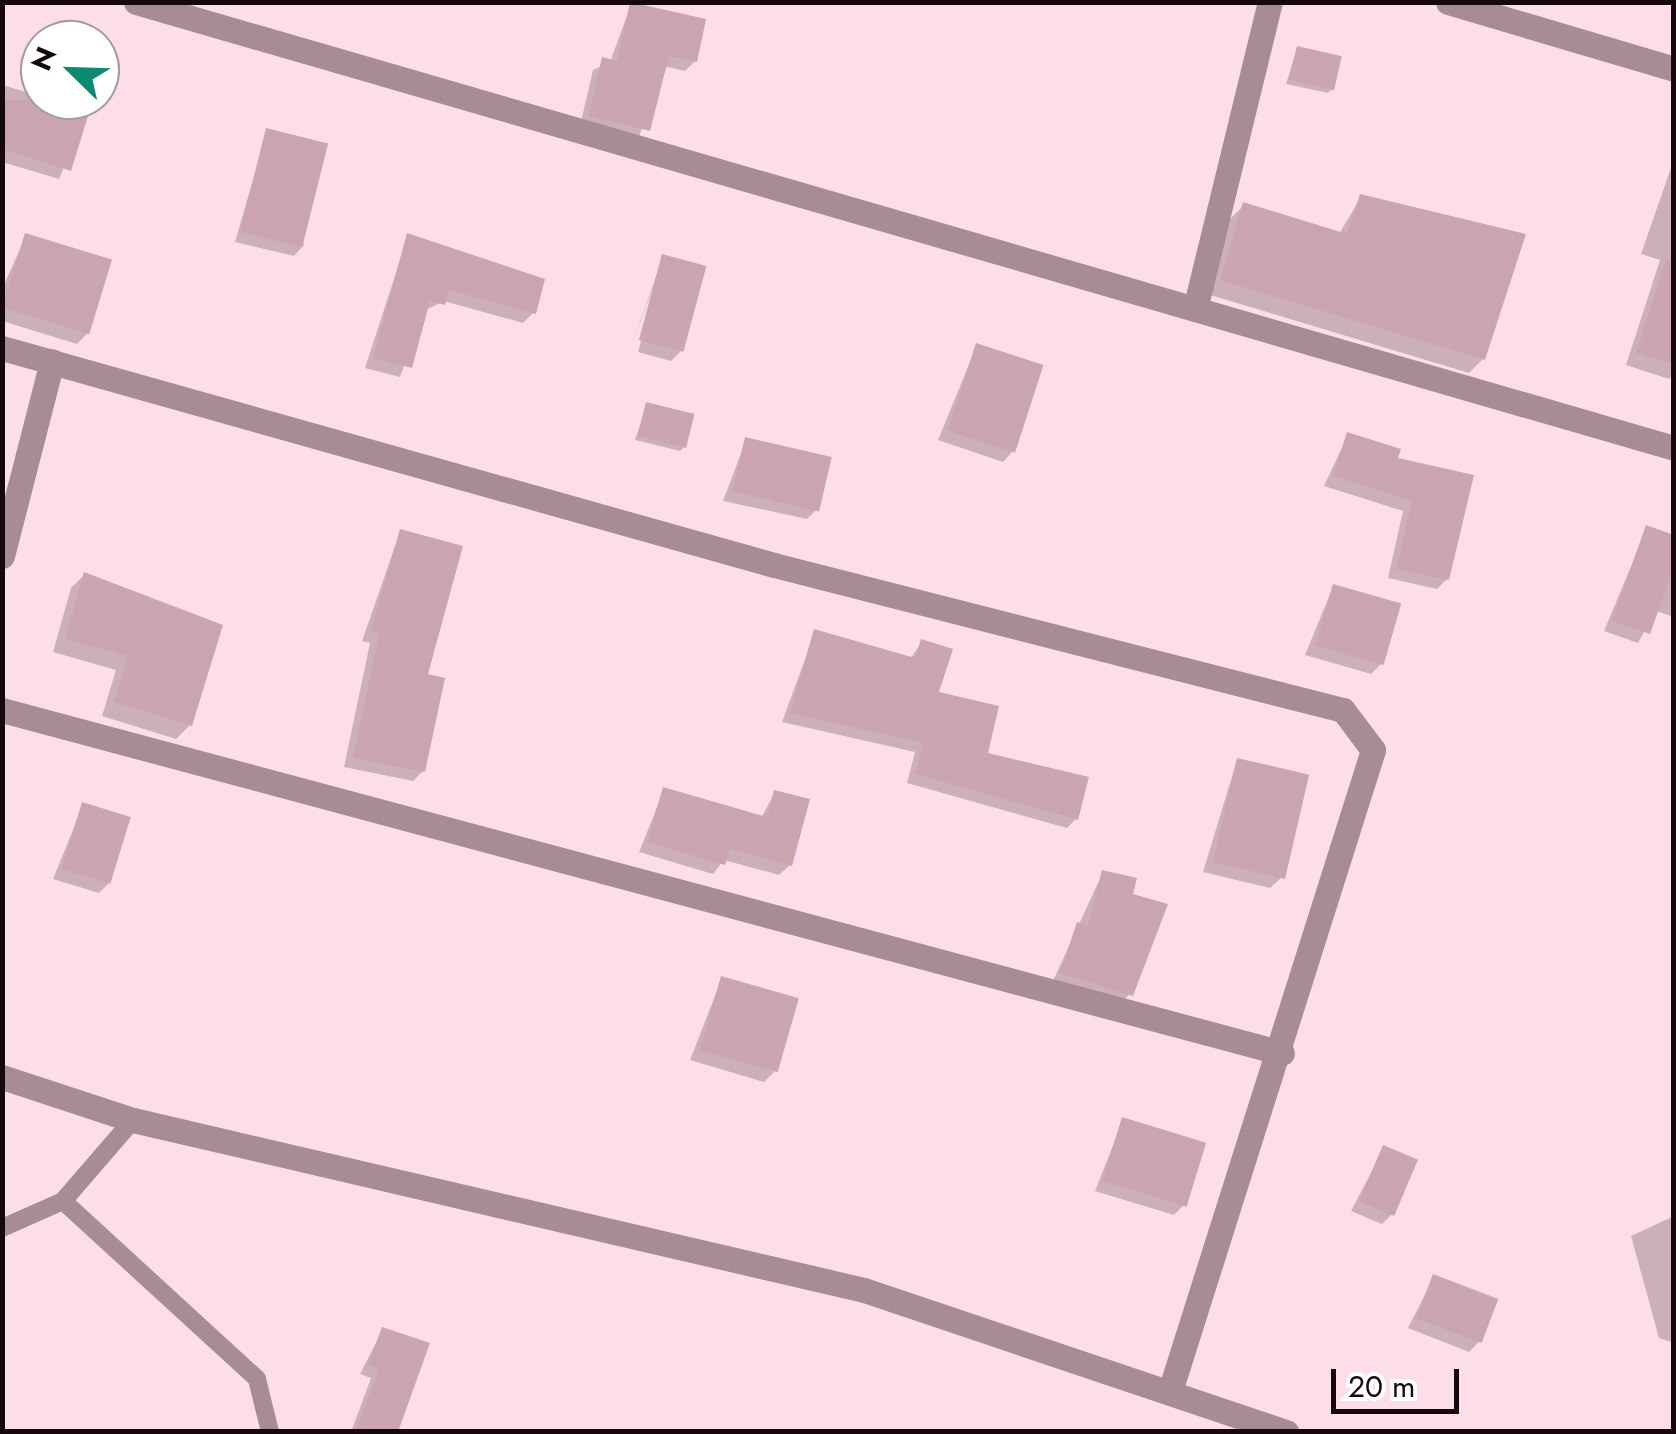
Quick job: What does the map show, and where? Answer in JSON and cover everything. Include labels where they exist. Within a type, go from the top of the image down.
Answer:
[{"type":"street","points":[[136,2],[196,11],[1674,448]]},
{"type":"street","points":[[1195,309],[1270,2]]},
{"type":"street","points":[[1448,2],[1674,69]]},
{"type":"street","points":[[2,348],[774,565],[1343,710],[1372,750],[1282,1053],[1170,1391]]},
{"type":"street","points":[[2,556],[52,361]]},
{"type":"street","points":[[2,710],[1282,1053]]},
{"type":"street","points":[[2,1076],[132,1120],[864,1290],[1288,1432]]},
{"type":"lane","points":[[2,1228],[63,1201],[132,1120]]},
{"type":"lane","points":[[63,1201],[257,1379],[270,1432]]},
{"type":"building","points":[[630,2],[706,19],[697,62],[669,56],[650,131],[589,116],[602,57],[617,61]]},
{"type":"building","points":[[1297,46],[1342,56],[1334,90],[1289,80]]},
{"type":"building","points":[[2,100],[20,100],[20,120],[87,120],[71,171],[2,149]]},
{"type":"building","points":[[266,128],[328,143],[302,247],[240,232]]},
{"type":"building","points":[[1360,194],[1526,234],[1485,360],[1220,280],[1243,202],[1347,234]]},
{"type":"building","points":[[25,233],[112,260],[89,334],[2,308]]},
{"type":"building","points":[[407,233],[545,279],[536,314],[449,290],[445,305],[430,301],[412,368],[373,358]]},
{"type":"building","points":[[662,254],[706,266],[683,352],[639,340]]},
{"type":"building","points":[[1666,259],[1674,260],[1674,365],[1636,353]]},
{"type":"building","points":[[976,343],[1044,365],[1015,452],[948,430]]},
{"type":"building","points":[[646,402],[695,414],[686,448],[638,436]]},
{"type":"building","points":[[1347,432],[1401,449],[1398,458],[1474,475],[1449,580],[1396,569],[1412,501],[1333,476]]},
{"type":"building","points":[[745,437],[832,457],[819,512],[732,492]]},
{"type":"building","points":[[1646,525],[1674,535],[1674,567],[1650,634],[1612,621]]},
{"type":"building","points":[[400,529],[463,546],[428,674],[445,678],[425,772],[353,758],[379,634],[371,631]]},
{"type":"building","points":[[84,572],[223,625],[192,726],[114,702],[128,656],[65,639]]},
{"type":"building","points":[[1333,584],[1401,604],[1384,665],[1315,646]]},
{"type":"building","points":[[814,629],[915,658],[921,639],[953,649],[939,692],[999,706],[988,753],[1089,777],[1078,820],[915,774],[923,743],[790,713]]},
{"type":"building","points":[[1237,758],[1309,775],[1285,879],[1213,862]]},
{"type":"building","points":[[663,787],[767,817],[774,790],[810,799],[792,866],[730,849],[725,865],[647,842]]},
{"type":"building","points":[[82,802],[131,817],[110,884],[62,869]]},
{"type":"building","points":[[1102,870],[1137,878],[1133,894],[1168,904],[1133,996],[1060,973],[1077,922],[1088,925]]},
{"type":"building","points":[[721,976],[799,998],[778,1072],[700,1050]]},
{"type":"building","points":[[1122,1117],[1206,1143],[1187,1207],[1102,1181]]},
{"type":"building","points":[[1383,1145],[1418,1160],[1394,1216],[1359,1201]]},
{"type":"building","points":[[1433,1274],[1498,1299],[1482,1343],[1416,1318]]},
{"type":"building","points":[[382,1327],[430,1343],[398,1432],[355,1432],[379,1369],[368,1365]]}]
